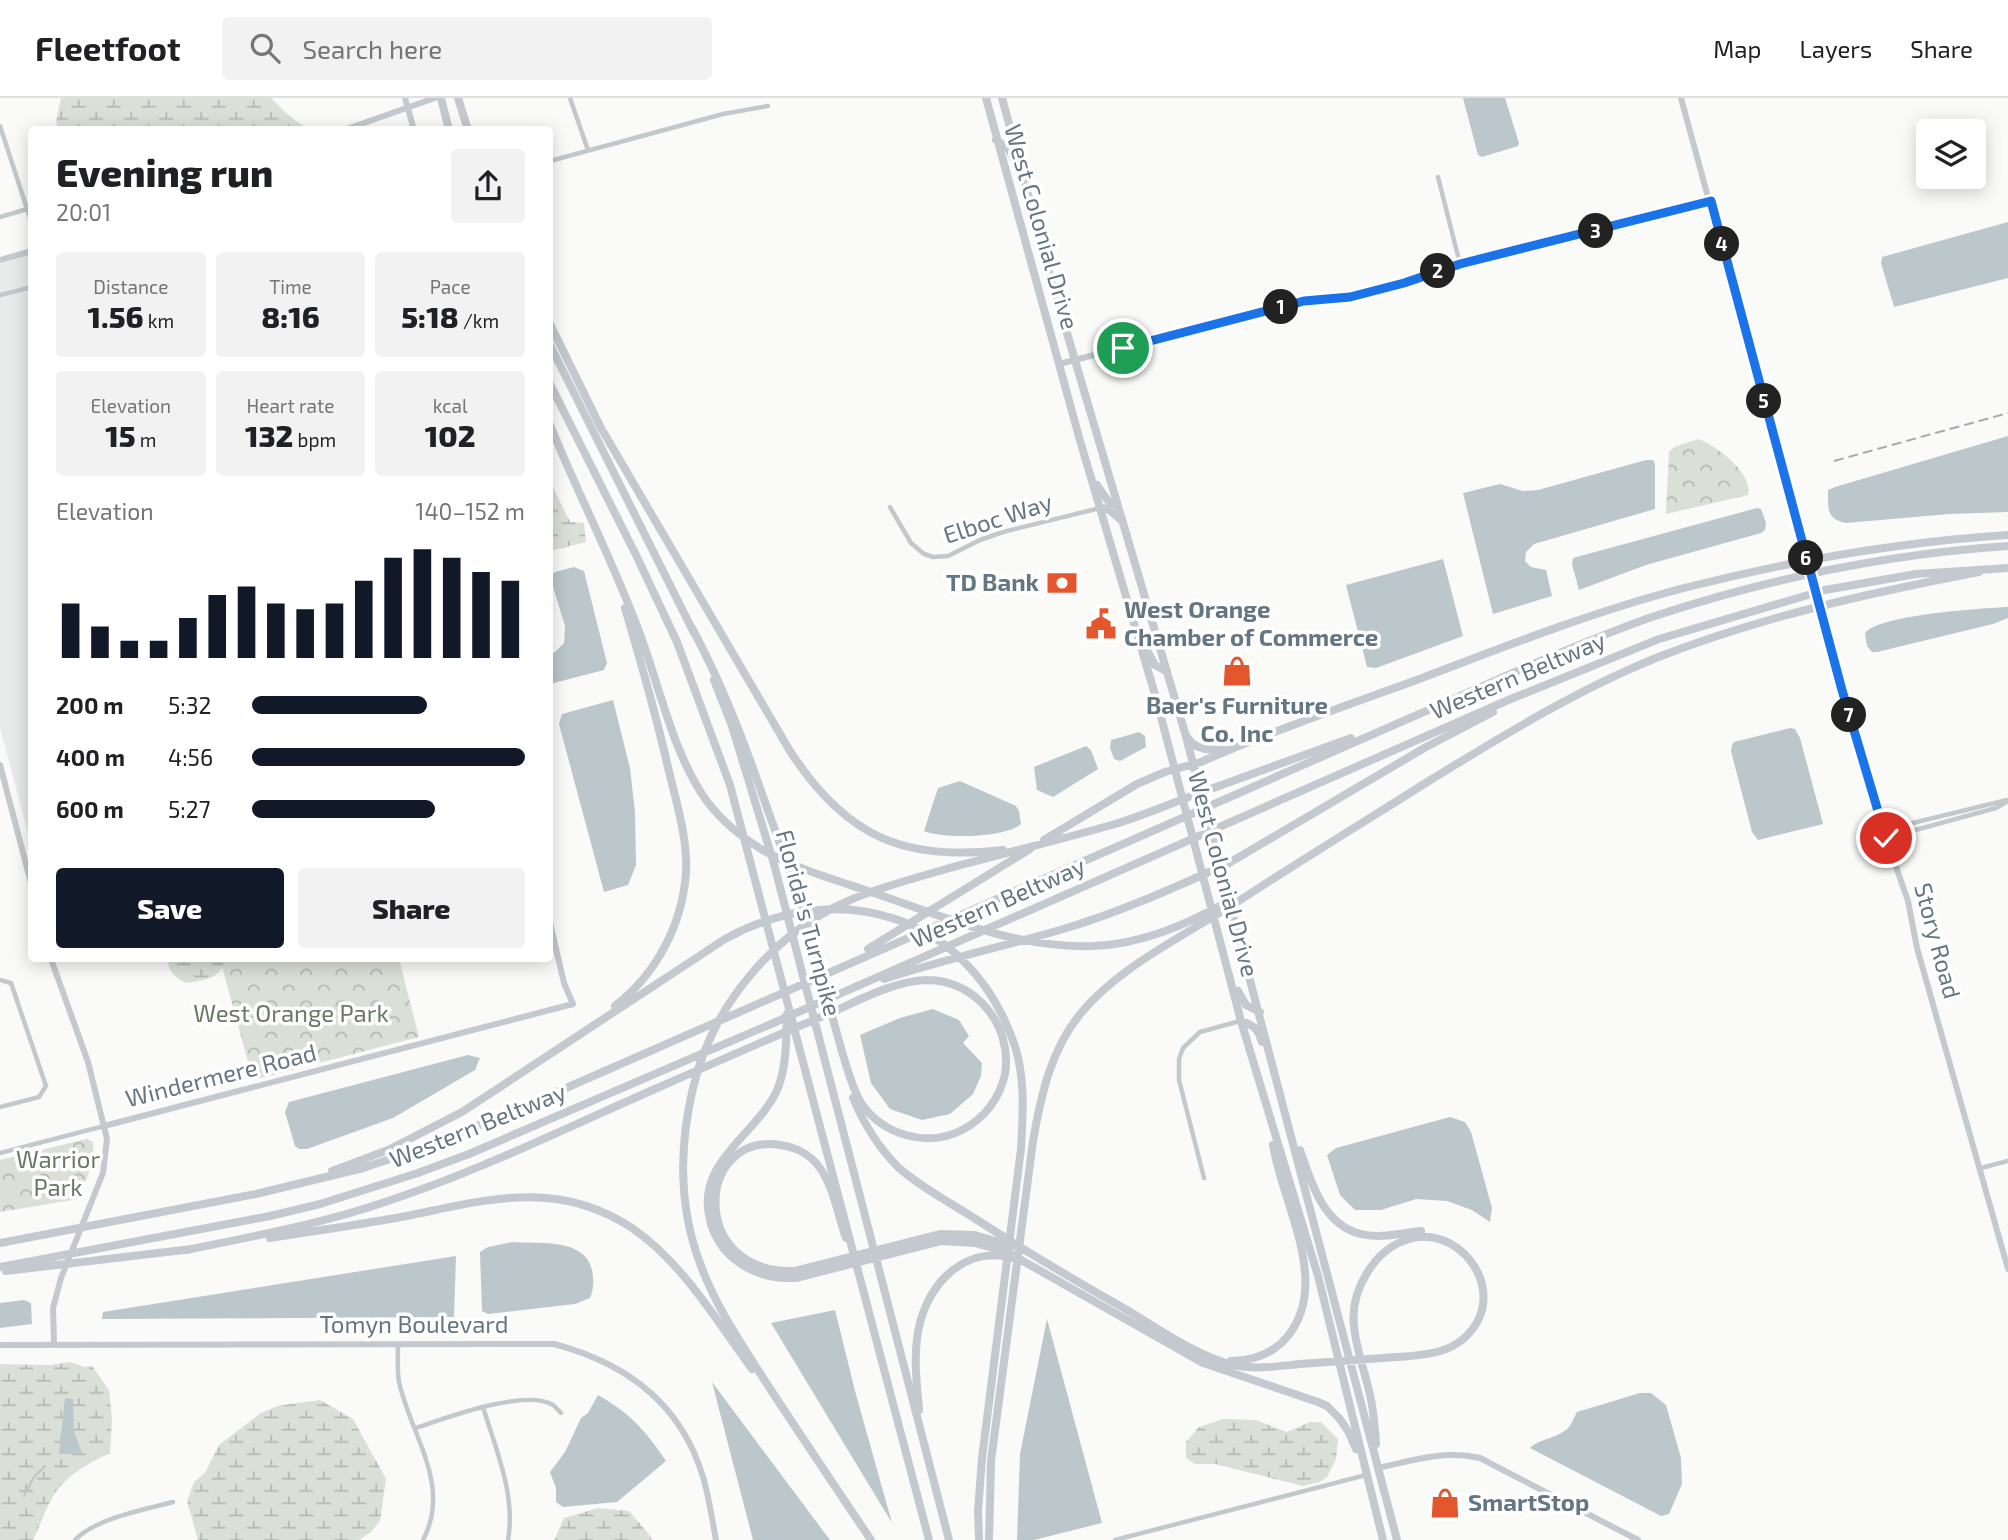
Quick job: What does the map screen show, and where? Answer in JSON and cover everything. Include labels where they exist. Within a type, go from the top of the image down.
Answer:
[{"type":"highway","name":"West Colonial Drive","points":[[986,98],[1136,630],[1231,975],[1241,1021],[1318,1276],[1383,1540]]},
{"type":"highway","points":[[993,98],[1003,100]]},
{"type":"highway","points":[[458,99],[467,126]]},
{"type":"highway","name":"West Colonial Drive","points":[[1003,100],[1121,520],[1185,733],[1397,1540]]},
{"type":"highway","points":[[441,101],[448,126]]},
{"type":"highway","points":[[996,140],[1008,148],[1027,188]]},
{"type":"highway","points":[[553,330],[601,428],[790,751],[817,790],[848,819],[879,838],[907,847],[948,854],[1006,849],[1071,836]]},
{"type":"highway","name":"Florida's Turnpike","points":[[553,351],[692,628],[732,726],[767,839],[949,1540]]},
{"type":"highway","name":"Florida's Turnpike","points":[[553,390],[653,591],[696,689],[730,785],[929,1540]]},
{"type":"highway","points":[[553,432],[642,638],[682,758],[708,803],[738,834],[781,859],[972,927],[1023,941],[1071,947],[1122,944],[1199,922]]},
{"type":"highway","points":[[1090,473],[1103,494],[1117,505]]},
{"type":"highway","points":[[1100,508],[1108,509],[1121,520]]},
{"type":"highway","points":[[560,1048],[623,1000],[647,976],[663,952],[674,926],[686,872],[683,838],[659,728],[624,603],[594,526]]},
{"type":"highway","points":[[831,970],[911,924],[1137,784],[1569,623],[1683,588],[1784,565],[1931,542],[2008,535]]},
{"type":"highway","name":"Western Beltway","points":[[0,1243],[100,1226],[303,1183],[363,1168],[466,1131],[1548,658],[1650,618],[1791,578],[1889,560],[2008,546]]},
{"type":"highway","points":[[979,1540],[982,1458],[1040,1102],[1051,1066],[1065,1036],[1082,1012],[1102,991],[1199,922],[1510,732],[1598,684],[1712,637],[1797,611],[2006,568]]},
{"type":"highway","name":"Western Beltway","points":[[0,1270],[320,1204],[469,1154],[1224,824],[1659,639],[1825,590],[1916,573],[2006,568]]},
{"type":"highway","points":[[692,628],[739,726],[803,912],[853,1097],[873,1137],[888,1156],[904,1172],[928,1189],[1046,1263],[1188,1345],[1221,1361],[1259,1367],[1325,1365]]},
{"type":"highway","points":[[1136,630],[1155,666],[1167,671]]},
{"type":"highway","points":[[838,995],[938,961],[1059,930],[1102,916],[1203,875],[1426,747],[1559,680]]},
{"type":"highway","points":[[1185,733],[1188,741],[1199,748],[1228,750]]},
{"type":"highway","points":[[721,1319],[700,1264],[685,1204],[683,1142],[695,1077],[708,1041],[723,1013],[751,974],[789,937],[846,901],[888,885],[1133,818],[1353,738],[1375,733]]},
{"type":"highway","points":[[303,1183],[388,1150],[485,1098],[726,939],[752,925],[794,912],[831,908],[870,912],[910,925],[943,944],[972,971],[996,1003],[1013,1038],[1022,1074],[1020,1163],[997,1377],[989,1540]]},
{"type":"highway","points":[[1231,975],[1243,1002],[1259,1012]]},
{"type":"highway","points":[[187,1250],[332,1219],[387,1202],[449,1179],[841,1008],[911,982],[938,981],[955,985],[980,1000],[997,1022],[1006,1052],[1004,1080],[992,1104],[979,1119],[965,1128],[947,1136],[930,1138],[905,1135],[883,1125],[860,1101],[838,1038]]},
{"type":"highway","points":[[787,1000],[786,1051],[778,1087],[770,1104],[717,1168],[708,1189],[708,1211],[715,1235],[733,1258],[754,1272],[785,1279],[805,1276],[941,1234],[975,1235],[1011,1245],[1046,1263]]},
{"type":"highway","points":[[1241,1021],[1253,1024],[1259,1031],[1308,1172],[1327,1211],[1342,1224],[1362,1235],[1433,1232],[1456,1240],[1480,1264],[1485,1278],[1487,1306],[1482,1323],[1466,1344],[1437,1358],[1369,1361]]},
{"type":"highway","points":[[1221,1361],[1251,1360],[1274,1350],[1291,1333],[1303,1299],[1303,1255],[1275,1159],[1269,1118]]},
{"type":"highway","points":[[840,1263],[786,1271],[758,1266],[738,1254],[722,1232],[715,1210],[717,1186],[730,1162],[750,1149],[765,1144],[788,1146],[812,1159],[827,1179],[862,1284]]},
{"type":"highway","points":[[0,1270],[187,1250],[335,1228],[516,1196],[552,1198],[596,1209],[632,1229],[667,1259],[721,1319],[871,1540]]},
{"type":"highway","points":[[1233,1372],[1260,1373],[1325,1365],[1369,1361],[1437,1354],[1452,1348],[1469,1334],[1481,1311],[1483,1290],[1478,1272],[1464,1252],[1448,1242],[1432,1237],[1406,1240],[1395,1245],[1377,1260],[1360,1288],[1353,1325],[1374,1414],[1378,1468]]},
{"type":"highway","points":[[892,1249],[957,1241],[993,1247],[1020,1258],[1203,1363],[1306,1396],[1327,1406],[1348,1431],[1366,1474]]},
{"type":"highway","points":[[922,1436],[916,1376],[917,1336],[921,1318],[939,1284],[950,1271],[976,1257],[1006,1256],[1031,1266]]},
{"type":"street","points":[[405,98],[413,126]]},
{"type":"street","points":[[355,126],[435,98]]},
{"type":"street","points":[[570,98],[588,150]]},
{"type":"street","name":"Story Road","points":[[1681,98],[1842,690],[1886,838],[1908,901],[1918,951],[2008,1269]]},
{"type":"street","points":[[553,160],[723,114],[768,106]]},
{"type":"street","points":[[0,126],[3,146],[28,212]]},
{"type":"street","points":[[1438,177],[1460,264]]},
{"type":"street","points":[[1059,364],[1304,301],[1361,294],[1460,264],[1711,201]]},
{"type":"street","points":[[0,217],[27,209]]},
{"type":"street","points":[[0,260],[28,252]]},
{"type":"street","points":[[0,295],[28,288]]},
{"type":"street","name":"Elboc Way","points":[[890,507],[911,543],[924,554],[933,557],[948,556],[1003,532],[1100,508]]},
{"type":"street","points":[[0,765],[28,872]]},
{"type":"street","points":[[1884,830],[2008,800]]},
{"type":"street","points":[[1886,838],[1996,808],[2008,800]]},
{"type":"street","name":"Windermere Road","points":[[0,1153],[573,1004],[564,983],[553,936]]},
{"type":"street","points":[[52,962],[88,1062],[107,1139],[103,1172],[61,1278],[53,1308],[54,1344]]},
{"type":"street","points":[[0,980],[11,983],[46,1086],[39,1097],[0,1107]]},
{"type":"street","points":[[1204,1178],[1179,1080],[1179,1059],[1183,1048],[1200,1032],[1241,1021]]},
{"type":"street","points":[[1981,1168],[2008,1161]]},
{"type":"street","points":[[398,1344],[399,1381],[433,1484],[435,1506],[423,1540]]},
{"type":"street","name":"Tomyn Boulevard","points":[[0,1345],[554,1344],[587,1353],[618,1368],[644,1387],[670,1412],[702,1474],[716,1540]]},
{"type":"street","points":[[416,1428],[506,1402],[532,1401],[552,1404],[561,1413]]},
{"type":"street","points":[[483,1407],[510,1500],[508,1540]]},
{"type":"street","points":[[1378,1468],[1441,1454],[1462,1454],[1480,1458],[1638,1540]]},
{"type":"street","points":[[1115,1540],[1366,1474]]},
{"type":"street","points":[[75,1540],[83,1531],[104,1522],[173,1502]]},
{"type":"shaded area","points":[[1463,98],[1505,98],[1518,146],[1482,157],[1478,155]]},
{"type":"shaded area","points":[[2008,222],[2008,278],[1894,307],[1881,263],[1882,257]]},
{"type":"shaded area","points":[[28,255],[28,833],[0,728],[0,264]]},
{"type":"shaded area","points":[[2008,436],[2008,512],[1846,523],[1835,519],[1830,512],[1828,490],[1835,487]]},
{"type":"shaded area","points":[[1653,460],[1655,464],[1655,509],[1534,544],[1526,552],[1525,561],[1531,567],[1546,570],[1552,596],[1493,614],[1463,493],[1500,484],[1523,491],[1538,490]]},
{"type":"shaded area","points":[[1761,509],[1766,523],[1765,530],[1761,533],[1646,565],[1579,590],[1573,558]]},
{"type":"shaded area","points":[[1443,559],[1463,636],[1376,668],[1367,667],[1346,585]]},
{"type":"shaded area","points":[[574,567],[584,571],[607,663],[604,670],[553,683],[553,653],[564,643],[565,626],[553,587],[555,572]]},
{"type":"shaded area","points":[[2008,607],[2008,618],[1993,624],[1877,652],[1872,652],[1867,646],[1865,634],[1872,627],[1887,622],[1931,614]]},
{"type":"shaded area","points":[[613,700],[630,768],[635,812],[636,865],[628,885],[604,892],[559,724],[562,714]]},
{"type":"shaded area","points":[[1795,729],[1800,738],[1823,824],[1758,840],[1752,832],[1731,751],[1732,745],[1734,742]]},
{"type":"shaded area","points":[[1139,732],[1145,736],[1146,747],[1120,761],[1114,759],[1110,748],[1111,740]]},
{"type":"shaded area","points":[[1086,746],[1091,750],[1098,769],[1053,797],[1037,790],[1034,767]]},
{"type":"shaded area","points":[[960,781],[1016,806],[1021,824],[1002,832],[974,836],[924,831],[938,788]]},
{"type":"shaded area","points":[[933,1009],[959,1020],[969,1036],[963,1043],[982,1063],[981,1076],[973,1094],[950,1114],[922,1120],[890,1109],[871,1083],[860,1035],[900,1018]]},
{"type":"shaded area","points":[[468,1055],[480,1058],[475,1070],[393,1118],[307,1149],[295,1146],[285,1112],[289,1102]]},
{"type":"shaded area","points":[[1450,1117],[1465,1122],[1471,1132],[1492,1208],[1490,1222],[1472,1210],[1447,1201],[1416,1199],[1381,1210],[1355,1210],[1340,1195],[1327,1155],[1336,1148]]},
{"type":"shaded area","points":[[513,1242],[548,1243],[580,1252],[588,1260],[592,1270],[590,1298],[575,1304],[488,1314],[482,1311],[480,1252],[488,1247]]},
{"type":"shaded area","points":[[456,1256],[454,1317],[102,1319],[103,1312]]},
{"type":"shaded area","points":[[24,1300],[31,1303],[32,1324],[0,1328],[0,1303]]},
{"type":"shaded area","points":[[835,1310],[855,1391],[892,1523],[771,1323]]},
{"type":"shaded area","points":[[1047,1319],[1102,1523],[1034,1540],[1017,1540],[1020,1454]]},
{"type":"shaded area","points":[[712,1382],[830,1540],[753,1540]]},
{"type":"shaded area","points":[[1640,1393],[1651,1393],[1666,1405],[1681,1458],[1682,1484],[1669,1514],[1661,1516],[1530,1448],[1564,1432],[1577,1412]]},
{"type":"shaded area","points":[[598,1395],[620,1409],[636,1424],[666,1461],[617,1502],[563,1507],[556,1502],[556,1488],[550,1472],[565,1452],[581,1418],[588,1413]]},
{"type":"shaded area","points":[[65,1398],[73,1399],[74,1432],[82,1453],[80,1454],[59,1454]]},
{"type":"green space","points":[[61,98],[271,98],[303,126],[58,126],[56,122]]},
{"type":"green space","points":[[1698,439],[1732,461],[1745,478],[1748,495],[1666,514],[1669,452],[1674,447]]},
{"type":"green space","points":[[553,487],[570,522],[584,523],[586,542],[553,550]]},
{"type":"green space","name":"West Orange Park","points":[[221,962],[400,962],[419,1037],[253,1080]]},
{"type":"green space","points":[[224,962],[216,975],[186,983],[171,971],[168,964]]},
{"type":"green space","name":"Warrior Park","points":[[87,1139],[93,1142],[93,1157],[78,1199],[0,1212],[0,1160]]},
{"type":"green space","points":[[70,1362],[85,1367],[92,1366],[109,1390],[112,1418],[110,1453],[85,1466],[62,1484],[33,1540],[0,1540],[0,1364],[50,1365]]},
{"type":"green space","points":[[320,1400],[353,1419],[386,1479],[380,1521],[371,1532],[359,1540],[198,1540],[187,1501],[194,1482],[205,1473],[219,1445],[261,1413],[277,1406]]},
{"type":"green space","points":[[1223,1419],[1256,1420],[1287,1432],[1310,1422],[1321,1422],[1338,1439],[1336,1459],[1327,1477],[1320,1482],[1303,1486],[1215,1464],[1195,1464],[1186,1458],[1186,1442],[1199,1427]]},
{"type":"green space","points":[[598,1508],[629,1511],[651,1540],[554,1540],[564,1518]]},
{"type":"waterway","points":[[24,1496],[34,1477],[45,1466]]},
{"type":"railway","points":[[1834,461],[2008,413]]},
{"type":"place","name":"TD Bank","points":[[1062,583]]},
{"type":"place","name":"West Orange Chamber of Commerce","points":[[1101,624]]},
{"type":"place","name":"Baer's Furniture Co. Inc","points":[[1237,671]]},
{"type":"place","name":"SmartStop","points":[[1445,1503]]},
{"type":"route","points":[[1123,348],[1304,301],[1350,297],[1404,283],[1460,264],[1711,201],[1842,690],[1886,838]]}]
